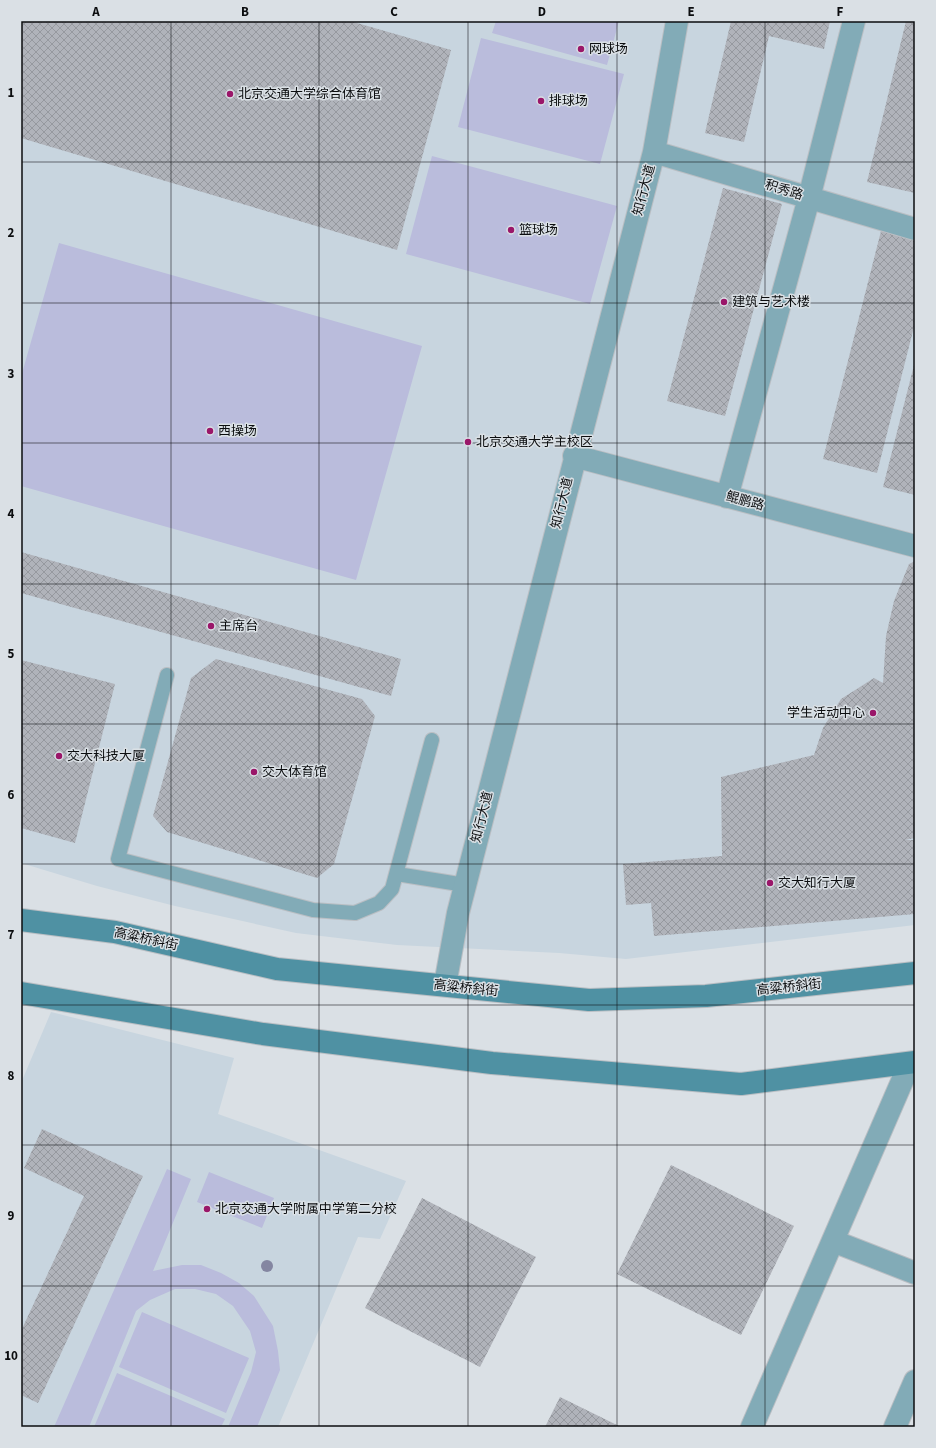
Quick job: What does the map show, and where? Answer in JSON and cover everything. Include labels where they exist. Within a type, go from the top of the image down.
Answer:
[{"type":"main road","name":"高粱桥斜街","points":[[21,920],[115,932],[277,969],[589,1000],[706,996],[915,973]]},
{"type":"main road","points":[[21,993],[263,1034],[420,1054],[492,1063],[741,1084],[912,1063]]},
{"type":"street","name":"知行大道","points":[[445,985],[458,913],[465,884],[574,456],[654,152],[677,21]]},
{"type":"street","points":[[728,497],[809,198],[854,21]]},
{"type":"street","name":"积秀路","points":[[654,152],[915,229]]},
{"type":"street","name":"鲲鹏路","points":[[574,456],[915,546]]},
{"type":"street","points":[[752,1427],[912,1063]]},
{"type":"street","points":[[833,1241],[915,1273]]},
{"type":"street","points":[[894,1427],[915,1381]]},
{"type":"lane","points":[[167,675],[118,858],[313,910],[355,913],[379,903],[392,889],[432,740]]},
{"type":"lane","points":[[397,874],[465,884]]},
{"type":"shaded area","name":"北京交通大学主校区","points":[[21,21],[915,21],[915,925],[626,959],[559,953],[397,945],[296,933],[175,906],[97,886],[21,863]]},
{"type":"shaded area","name":"网球场","points":[[496,21],[619,21],[607,65],[492,33]]},
{"type":"shaded area","name":"排球场","points":[[481,38],[624,74],[600,164],[458,127]]},
{"type":"shaded area","name":"篮球场","points":[[432,156],[617,206],[590,304],[406,254]]},
{"type":"shaded area","name":"西操场","points":[[59,243],[422,346],[356,580],[21,486],[21,377]]},
{"type":"shaded area","name":"北京交通大学附属中学第二分校","points":[[51,1012],[234,1058],[218,1114],[406,1181],[380,1239],[358,1237],[278,1427],[21,1427],[21,1083]]},
{"type":"shaded area","points":[[167,1169],[191,1179],[153,1271],[182,1265],[201,1265],[221,1273],[239,1283],[254,1296],[273,1326],[280,1370],[257,1427],[228,1427],[251,1372],[256,1352],[250,1331],[233,1306],[216,1294],[195,1289],[175,1289],[150,1300],[136,1311],[89,1427],[54,1427]]},
{"type":"shaded area","points":[[209,1172],[274,1198],[262,1228],[197,1202]]},
{"type":"shaded area","points":[[142,1312],[249,1358],[226,1413],[119,1367]]},
{"type":"shaded area","points":[[117,1373],[225,1419],[221,1427],[94,1427]]},
{"type":"building","name":"北京交通大学综合体育馆","points":[[21,21],[350,21],[451,50],[397,250],[21,138]]},
{"type":"building","points":[[731,21],[830,21],[824,49],[769,36],[744,142],[705,133]]},
{"type":"building","points":[[906,21],[915,21],[915,193],[867,182]]},
{"type":"building","name":"建筑与艺术楼","points":[[723,188],[782,204],[725,416],[667,401]]},
{"type":"building","points":[[881,231],[915,239],[915,323],[877,473],[823,459]]},
{"type":"building","points":[[915,365],[915,495],[883,487]]},
{"type":"building","name":"主席台","points":[[21,552],[401,659],[391,696],[21,593]]},
{"type":"building","points":[[915,561],[915,838],[905,840],[915,840],[915,914],[654,936],[651,903],[626,905],[623,864],[722,856],[721,777],[814,755],[823,728],[841,699],[874,678],[883,683],[886,636],[894,601],[909,564]]},
{"type":"building","points":[[216,659],[362,699],[375,716],[334,864],[317,878],[167,832],[153,816],[191,678]]},
{"type":"building","name":"交大科技大厦","points":[[21,660],[115,684],[75,843],[21,828]]},
{"type":"building","points":[[42,1129],[143,1176],[38,1403],[21,1395],[21,1331],[84,1196],[24,1168]]},
{"type":"building","points":[[671,1165],[794,1226],[741,1335],[617,1274]]},
{"type":"building","points":[[422,1198],[536,1257],[480,1367],[365,1308]]},
{"type":"building","points":[[560,1397],[621,1427],[545,1427]]},
{"type":"place","name":"网球场","points":[[581,49]]},
{"type":"place","name":"北京交通大学综合体育馆","points":[[230,94]]},
{"type":"place","name":"排球场","points":[[541,101]]},
{"type":"place","name":"篮球场","points":[[511,230]]},
{"type":"place","name":"建筑与艺术楼","points":[[724,302]]},
{"type":"place","name":"西操场","points":[[210,431]]},
{"type":"place","name":"北京交通大学主校区","points":[[468,442]]},
{"type":"place","name":"主席台","points":[[211,626]]},
{"type":"place","name":"学生活动中心","points":[[873,713]]},
{"type":"place","name":"交大科技大厦","points":[[59,756]]},
{"type":"place","name":"交大体育馆","points":[[254,772]]},
{"type":"place","name":"交大知行大厦","points":[[770,883]]},
{"type":"place","name":"北京交通大学附属中学第二分校","points":[[207,1209]]}]
